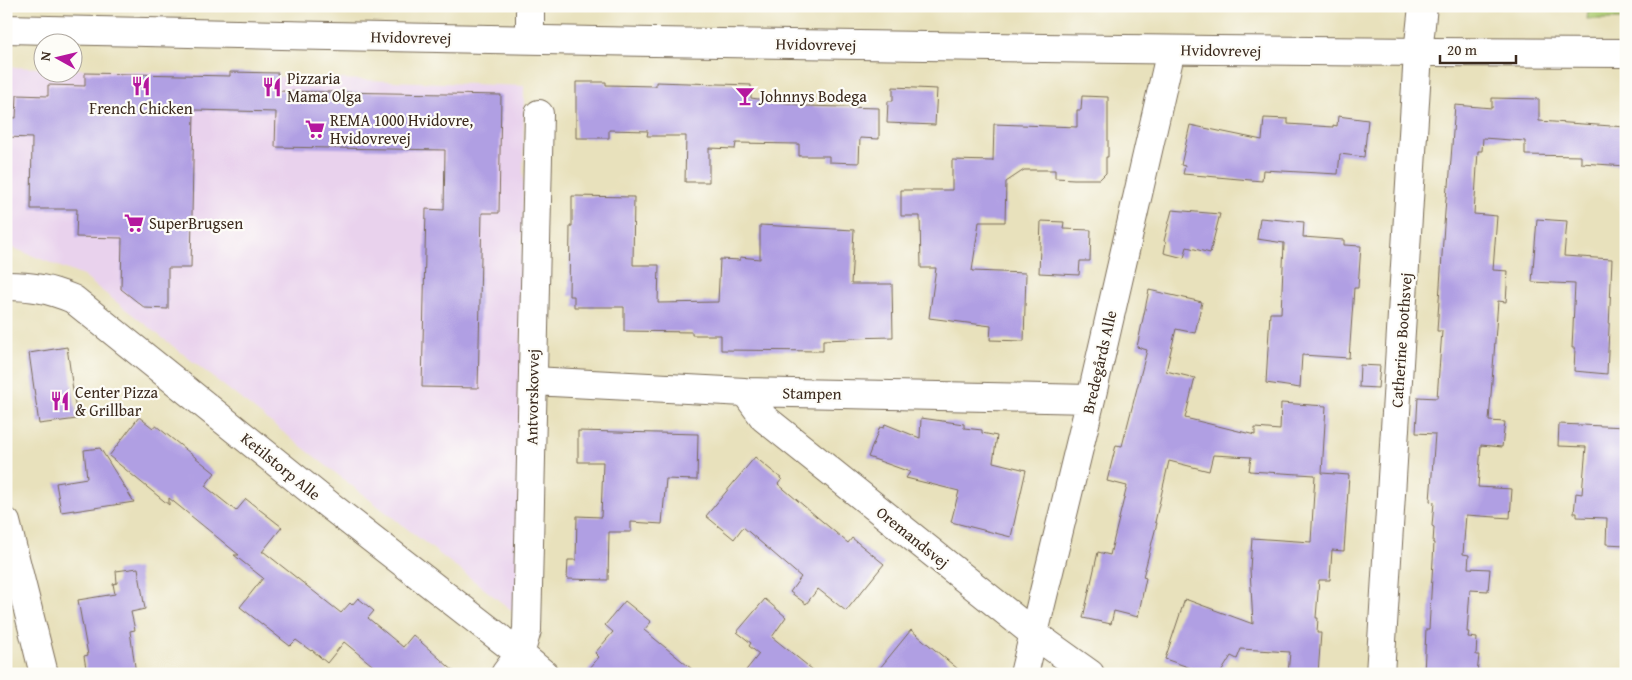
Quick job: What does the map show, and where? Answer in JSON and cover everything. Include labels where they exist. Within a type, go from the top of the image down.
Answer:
[{"type":"street","points":[[530,6],[530,39]]},
{"type":"street","name":"Catherine Boothsvej","points":[[1380,674],[1418,53],[1423,6]]},
{"type":"street","name":"Hvidovrevej","points":[[6,29],[1171,50],[1626,54]]},
{"type":"street","name":"Bredegårds Alle","points":[[1024,674],[1171,50]]},
{"type":"street","name":"Antvorskovvej","points":[[513,664],[527,630],[539,114]]},
{"type":"street","name":"Ketilstorp Alle","points":[[6,286],[52,290],[73,299],[316,495],[513,664],[544,674]]},
{"type":"street","name":"Stampen","points":[[533,381],[745,392],[1090,400]]},
{"type":"street","name":"Oremandsvej","points":[[745,392],[764,418],[1034,634],[1090,674]]},
{"type":"street","points":[[7,533],[44,674]]},
{"type":"shaded area","points":[[6,67],[32,68],[32,82],[82,82],[82,69],[524,86],[519,616],[83,276],[6,245]]},
{"type":"green space","points":[[1589,6],[1626,6],[1626,19],[1587,19]]},
{"type":"building","points":[[230,72],[278,73],[277,91],[501,95],[499,213],[482,213],[478,388],[422,387],[426,209],[444,210],[445,150],[275,147],[276,112],[194,110],[191,268],[168,268],[168,309],[145,308],[121,289],[122,238],[76,237],[77,209],[31,209],[32,138],[7,137],[8,117],[16,118],[17,95],[48,96],[48,85],[85,86],[85,73],[230,76]]},
{"type":"building","points":[[576,82],[656,86],[656,82],[751,85],[751,98],[806,106],[879,108],[879,139],[860,138],[859,163],[829,162],[829,156],[799,156],[799,144],[736,143],[735,149],[709,148],[709,182],[685,182],[686,136],[647,136],[648,131],[609,130],[609,138],[576,138]]},
{"type":"building","points":[[893,87],[937,89],[935,125],[887,123],[888,101],[893,101]]},
{"type":"building","points":[[1082,96],[1108,97],[1108,157],[1106,157],[1106,173],[1100,179],[1074,179],[1055,178],[1055,170],[1024,170],[1006,182],[1005,222],[979,222],[972,271],[1026,273],[1024,341],[990,340],[991,326],[929,318],[936,268],[921,268],[920,216],[901,216],[901,190],[952,190],[952,160],[993,161],[994,124],[1077,127],[1077,110],[1081,110]]},
{"type":"building","points":[[1492,98],[1539,99],[1539,121],[1626,127],[1626,166],[1581,163],[1581,156],[1525,155],[1525,141],[1483,138],[1482,151],[1478,151],[1474,214],[1497,216],[1493,270],[1508,271],[1506,302],[1498,301],[1489,421],[1505,422],[1502,447],[1481,445],[1478,487],[1512,489],[1510,518],[1466,515],[1463,554],[1469,555],[1468,568],[1490,569],[1488,591],[1470,590],[1467,632],[1469,632],[1468,637],[1477,638],[1476,655],[1479,655],[1477,674],[1424,674],[1426,629],[1429,629],[1434,543],[1434,527],[1432,526],[1434,502],[1430,501],[1435,434],[1416,433],[1418,397],[1437,398],[1442,331],[1437,331],[1447,186],[1449,186],[1455,105],[1492,108]]},
{"type":"building","points":[[1338,116],[1368,120],[1364,157],[1340,154],[1338,174],[1263,170],[1262,181],[1183,174],[1185,166],[1181,165],[1190,125],[1262,140],[1264,118],[1288,119],[1288,124],[1333,127],[1333,125],[1337,126]]},
{"type":"building","points":[[572,196],[634,197],[633,265],[659,265],[658,303],[718,302],[720,259],[740,260],[740,257],[760,259],[760,225],[854,230],[851,284],[892,284],[893,337],[823,340],[823,351],[721,350],[721,335],[692,335],[692,332],[624,331],[624,307],[574,307],[574,296],[569,296]]},
{"type":"building","points":[[1172,210],[1220,214],[1210,253],[1187,247],[1184,258],[1164,253],[1166,242],[1164,241]]},
{"type":"building","points":[[1260,218],[1304,222],[1303,237],[1344,240],[1344,245],[1361,246],[1358,288],[1354,288],[1349,358],[1302,355],[1300,388],[1266,383],[1270,313],[1281,313],[1284,243],[1257,239]]},
{"type":"building","points":[[1537,219],[1567,221],[1564,256],[1612,259],[1607,374],[1574,371],[1575,348],[1572,348],[1575,284],[1532,282]]},
{"type":"building","points":[[1041,221],[1064,222],[1063,229],[1091,230],[1090,261],[1080,261],[1079,275],[1039,273]]},
{"type":"building","points":[[1149,290],[1202,302],[1195,333],[1176,329],[1166,371],[1195,378],[1185,418],[1255,435],[1255,428],[1280,430],[1281,403],[1326,406],[1322,473],[1349,475],[1344,551],[1332,550],[1330,580],[1319,580],[1316,618],[1318,618],[1317,633],[1321,633],[1318,674],[1288,674],[1290,652],[1241,649],[1237,659],[1231,656],[1220,674],[1208,674],[1165,659],[1185,599],[1253,624],[1250,569],[1252,538],[1311,542],[1315,475],[1249,471],[1251,457],[1213,455],[1209,471],[1169,461],[1155,522],[1157,523],[1143,577],[1146,578],[1138,617],[1114,611],[1111,624],[1083,618],[1098,552],[1110,555],[1127,486],[1107,481],[1116,445],[1122,446],[1147,350],[1137,347]]},
{"type":"building","points":[[67,347],[77,419],[39,424],[29,353]]},
{"type":"building","points":[[1360,365],[1380,366],[1378,388],[1359,387]]},
{"type":"building","points":[[139,417],[153,428],[155,425],[215,473],[205,486],[236,511],[246,499],[282,527],[262,552],[341,613],[350,603],[352,605],[358,598],[374,611],[368,618],[403,647],[413,635],[457,674],[383,674],[344,642],[327,663],[312,650],[296,640],[290,646],[240,607],[263,578],[234,555],[239,555],[169,498],[169,505],[109,456]]},
{"type":"building","points":[[921,418],[964,424],[964,428],[982,430],[982,433],[997,436],[993,462],[1026,470],[1011,537],[951,522],[959,491],[906,478],[910,472],[868,457],[880,427],[884,428],[885,424],[920,438]]},
{"type":"building","points":[[1559,424],[1626,427],[1626,545],[1606,544],[1607,518],[1577,517],[1577,513],[1574,513],[1576,493],[1582,494],[1586,447],[1558,446]]},
{"type":"building","points":[[578,431],[698,434],[697,480],[666,479],[662,524],[631,522],[631,532],[609,532],[608,580],[567,579],[568,560],[576,560],[577,516],[601,517],[603,462],[578,462]]},
{"type":"building","points":[[100,448],[134,502],[61,512],[56,483],[87,478],[84,450]]},
{"type":"building","points":[[755,457],[782,479],[778,484],[848,543],[852,538],[884,564],[846,611],[818,589],[806,604],[790,592],[801,577],[743,527],[734,539],[706,516]]},
{"type":"building","points":[[138,568],[145,609],[131,612],[135,630],[130,631],[136,674],[87,674],[84,656],[88,655],[78,600],[115,594],[113,584],[117,583],[116,571]]},
{"type":"building","points":[[765,599],[786,617],[772,637],[818,674],[743,674],[759,654],[749,646],[751,643],[737,632]]},
{"type":"building","points":[[625,601],[651,622],[644,630],[698,674],[585,674],[599,657],[595,653],[613,632],[605,625]]},
{"type":"building","points":[[911,630],[964,674],[875,674]]},
{"type":"place","name":"French Chicken","points":[[141,86]]},
{"type":"place","name":"Pizzaria Mama Olga","points":[[272,87]]},
{"type":"place","name":"Johnnys Bodega","points":[[745,96]]},
{"type":"place","name":"REMA 1000 Hvidovre, Hvidovrevej","points":[[315,129]]},
{"type":"place","name":"SuperBrugsen","points":[[134,223]]},
{"type":"place","name":"Center Pizza & Grillbar","points":[[60,401]]}]
